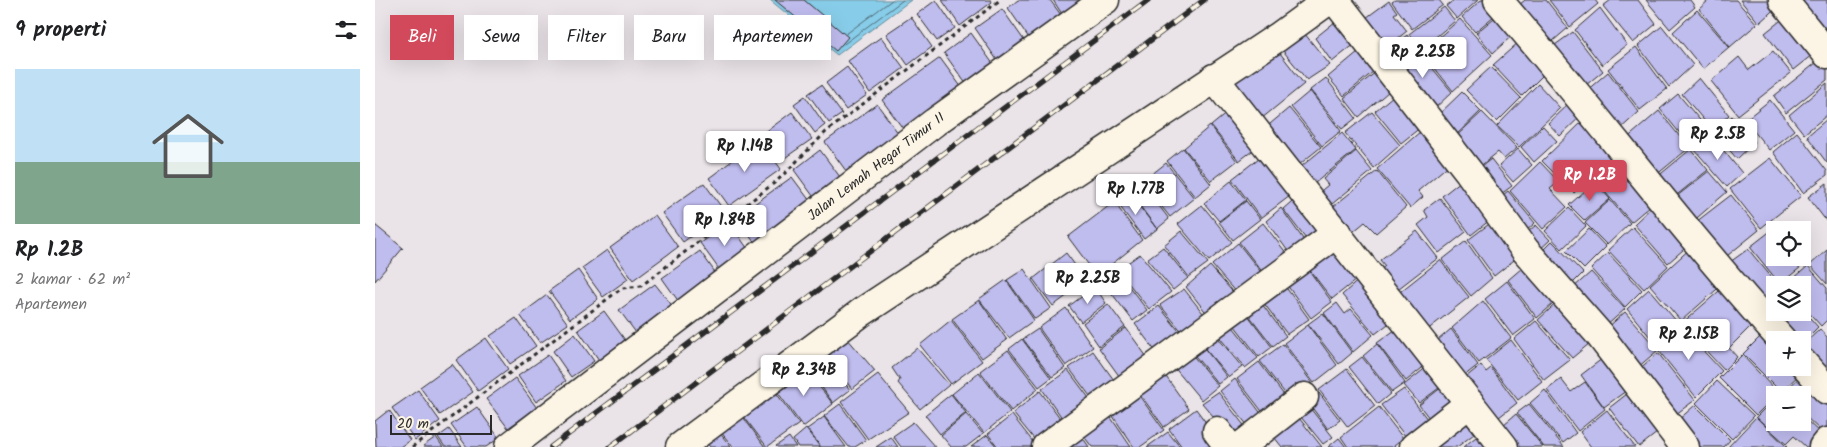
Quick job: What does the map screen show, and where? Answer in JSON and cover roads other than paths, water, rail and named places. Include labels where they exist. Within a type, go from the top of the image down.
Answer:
[{"type":"street","name":"Jalan Lemah Hegar Timur II","points":[[509,447],[935,122],[1105,0]]},
{"type":"street","points":[[1498,0],[1564,76],[1745,300],[1774,331]]},
{"type":"street","points":[[1783,0],[1827,54]]},
{"type":"street","points":[[680,447],[862,312],[1219,75],[1341,10],[1469,172],[1525,250],[1598,333],[1685,447]]},
{"type":"street","points":[[1219,75],[1337,233],[1504,447]]},
{"type":"street","points":[[1046,447],[1337,233]]},
{"type":"street","points":[[1811,372],[1827,390]]},
{"type":"street","points":[[1240,447],[1304,397]]},
{"type":"street","points":[[1414,447],[1470,403]]},
{"type":"street","points":[[1823,447],[1827,442]]},
{"type":"water","points":[[770,0],[911,0],[837,55],[831,50],[831,15],[788,15]]},
{"type":"railway","points":[[551,447],[1148,0]]},
{"type":"railway","points":[[610,447],[1204,0]]}]
